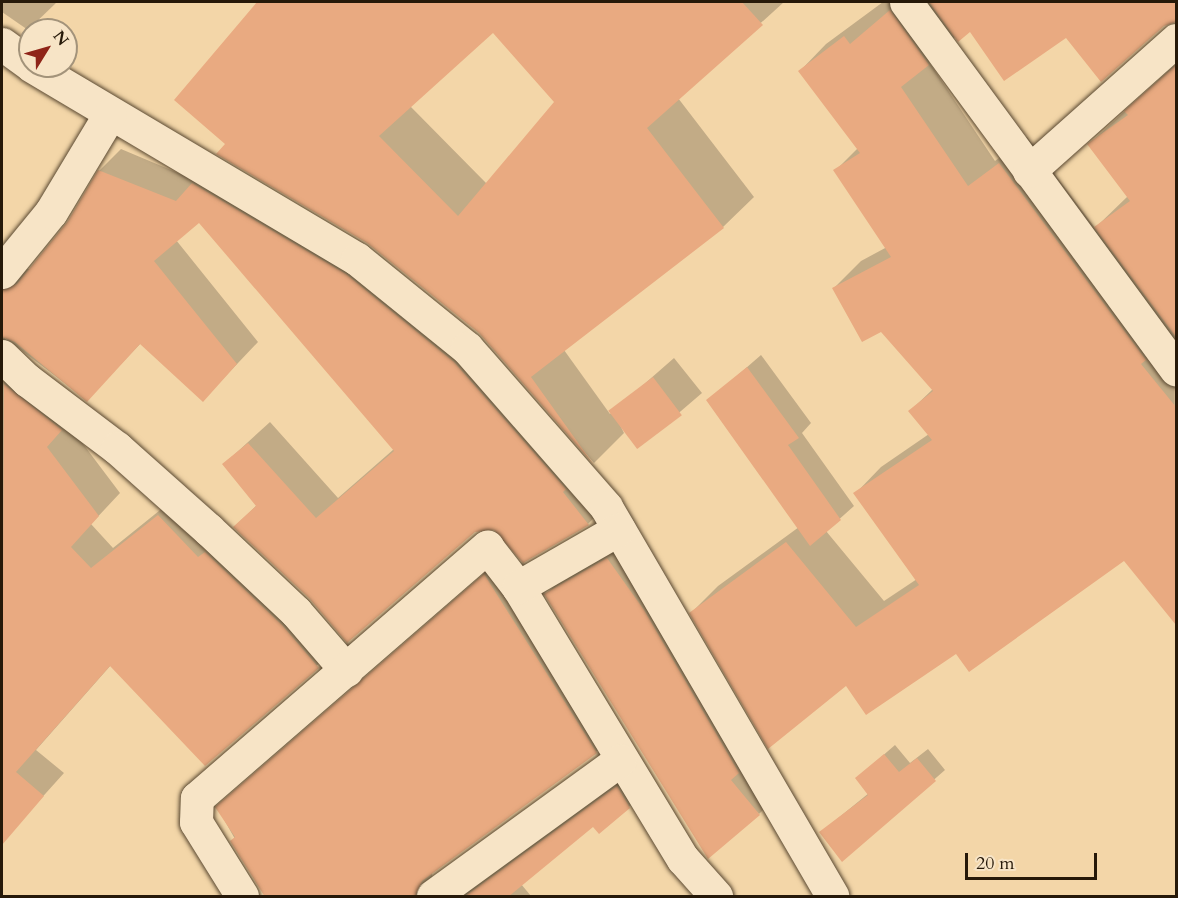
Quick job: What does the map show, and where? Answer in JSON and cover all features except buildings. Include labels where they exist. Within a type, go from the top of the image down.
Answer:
[{"type":"street","points":[[906,2],[1176,369]]},
{"type":"street","points":[[1029,171],[1176,40]]},
{"type":"street","points":[[2,44],[18,56]]},
{"type":"street","points":[[52,78],[357,259],[467,348],[606,507],[832,897]]},
{"type":"street","points":[[2,272],[51,212],[110,114]]},
{"type":"street","points":[[2,356],[117,448],[208,529],[296,612],[346,670]]},
{"type":"street","points":[[518,587],[619,529]]},
{"type":"street","points":[[242,897],[196,822],[196,798],[487,547],[518,587],[620,760],[683,859],[716,897]]},
{"type":"street","points":[[433,897],[620,760]]}]
